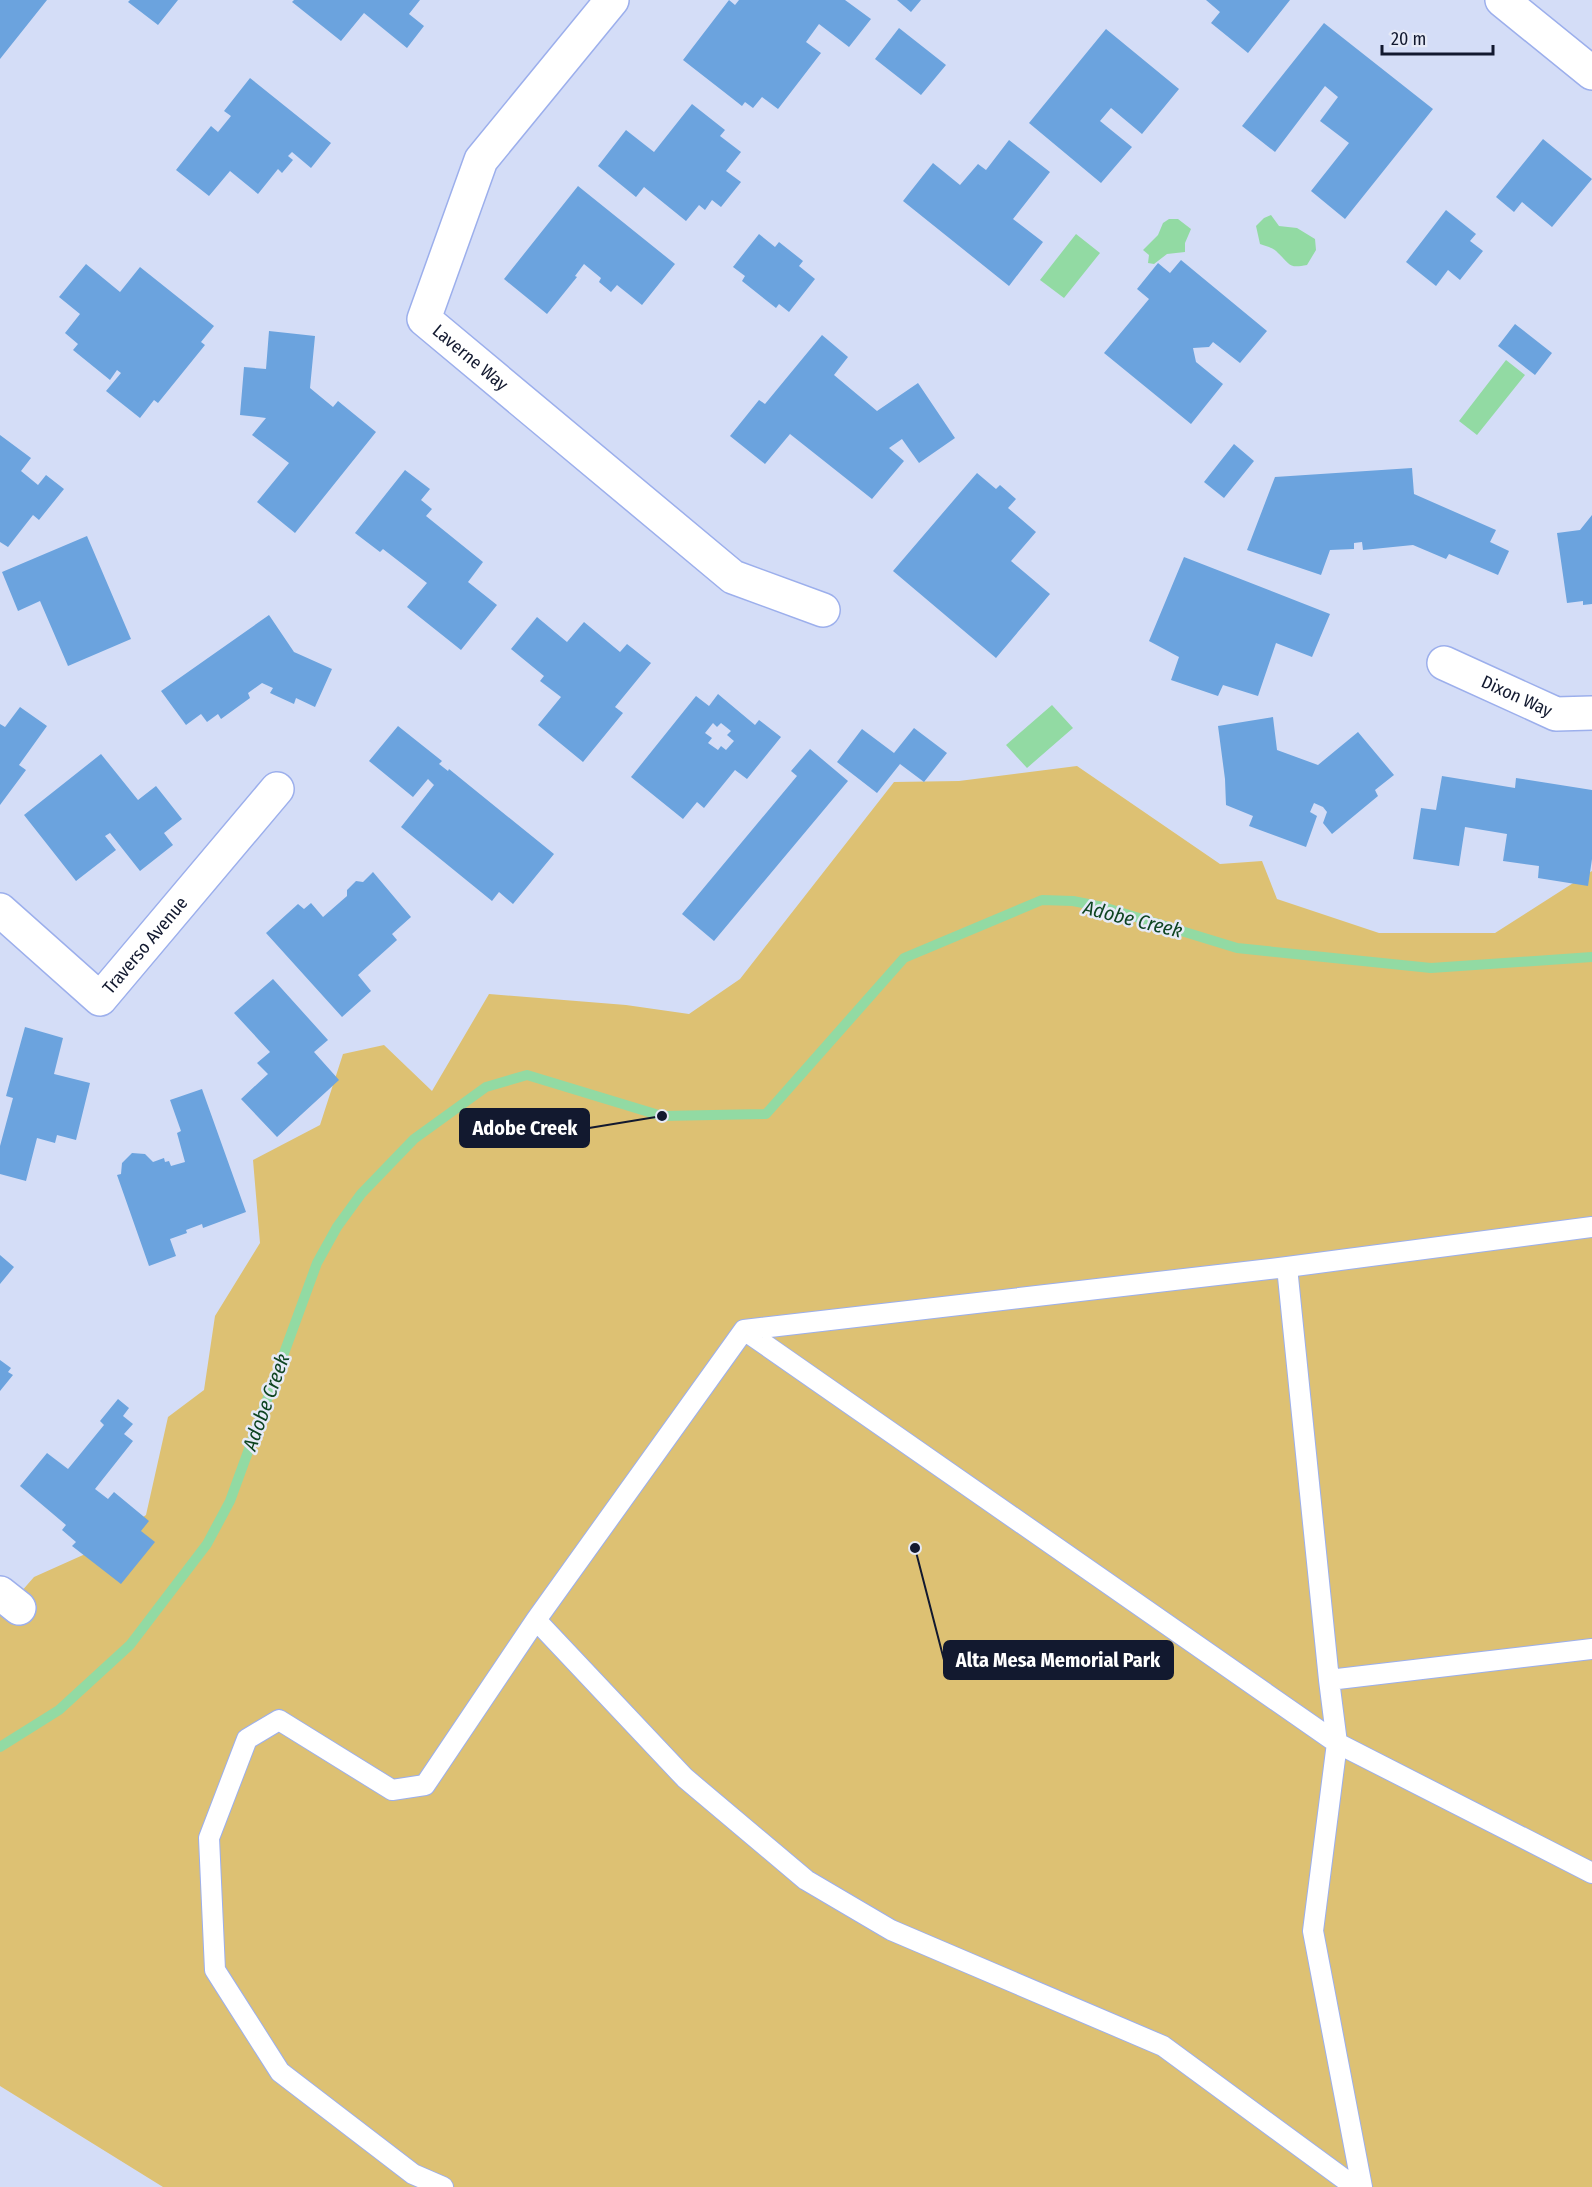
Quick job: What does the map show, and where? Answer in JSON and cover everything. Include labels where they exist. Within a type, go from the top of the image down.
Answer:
[{"type":"street","name":"Laverne Way","points":[[612,0],[481,160],[424,319],[733,577],[823,610]]},
{"type":"street","points":[[1502,0],[1592,73]]},
{"type":"street","name":"Dixon Way","points":[[1444,663],[1557,714],[1592,713]]},
{"type":"street","name":"Traverso Avenue","points":[[0,910],[100,999],[277,789]]},
{"type":"lane","points":[[443,2187],[413,2174],[279,2072],[215,1970],[209,1838],[247,1739],[279,1720],[392,1790],[425,1785],[536,1620],[744,1330],[1287,1268],[1592,1227]]},
{"type":"lane","points":[[1287,1268],[1337,1743],[1313,1931],[1362,2187]]},
{"type":"lane","points":[[744,1330],[1337,1743],[1592,1873]]},
{"type":"lane","points":[[536,1620],[685,1778],[806,1880],[891,1930],[1163,2046],[1355,2187]]},
{"type":"lane","points":[[1329,1680],[1592,1649]]},
{"type":"shaded area","points":[[1271,215],[1279,226],[1297,228],[1315,239],[1316,250],[1307,265],[1293,266],[1270,247],[1260,244],[1256,226]]},
{"type":"shaded area","points":[[1169,219],[1178,219],[1191,229],[1185,243],[1185,252],[1167,254],[1154,264],[1148,263],[1149,255],[1143,250],[1158,235],[1163,223]]},
{"type":"shaded area","points":[[1076,234],[1100,253],[1064,298],[1040,280]]},
{"type":"shaded area","points":[[1506,360],[1525,375],[1477,435],[1459,421]]},
{"type":"shaded area","points":[[1052,705],[1073,728],[1027,768],[1006,745]]},
{"type":"shaded area","points":[[1077,766],[1220,864],[1262,861],[1277,899],[1379,933],[1495,933],[1592,871],[1592,2187],[163,2187],[0,2086],[0,1616],[34,1577],[92,1551],[146,1515],[168,1417],[204,1390],[215,1316],[260,1243],[253,1160],[320,1125],[343,1054],[384,1045],[432,1091],[489,994],[626,1005],[689,1014],[740,979],[894,782],[959,781]]},
{"type":"building","points":[[0,0],[47,0],[0,59]]},
{"type":"building","points":[[130,0],[178,0],[158,25],[128,2]]},
{"type":"building","points":[[294,0],[420,0],[409,14],[424,26],[407,48],[364,13],[341,41],[292,2]]},
{"type":"building","points":[[729,0],[735,5],[739,0],[845,0],[871,19],[849,47],[819,24],[806,42],[821,53],[778,109],[762,97],[753,108],[745,102],[742,106],[683,60]]},
{"type":"building","points":[[897,0],[921,0],[911,12]]},
{"type":"building","points":[[1206,0],[1290,0],[1248,53],[1211,23],[1220,12]]},
{"type":"building","points":[[1324,23],[1433,109],[1345,219],[1311,191],[1349,143],[1320,121],[1338,97],[1325,86],[1275,152],[1242,126]]},
{"type":"building","points":[[899,28],[946,65],[921,95],[875,59]]},
{"type":"building","points":[[1106,29],[1179,89],[1142,134],[1111,108],[1100,121],[1132,147],[1101,183],[1029,123]]},
{"type":"building","points":[[250,78],[331,143],[311,168],[292,152],[288,156],[293,160],[282,173],[278,169],[258,194],[230,171],[209,196],[176,170],[211,126],[218,132],[231,116],[224,111]]},
{"type":"building","points":[[692,104],[725,130],[720,136],[741,152],[726,171],[741,182],[721,207],[712,200],[705,210],[699,205],[686,221],[644,187],[636,197],[598,166],[626,130],[654,152]]},
{"type":"building","points":[[1543,139],[1592,179],[1552,227],[1522,202],[1514,212],[1496,197]]},
{"type":"building","points":[[1009,140],[1050,172],[1013,219],[1043,242],[1009,286],[903,201],[933,163],[960,185],[978,164],[986,170]]},
{"type":"building","points":[[578,186],[675,264],[642,305],[617,285],[611,292],[599,282],[601,278],[584,264],[575,276],[577,277],[547,314],[504,279]]},
{"type":"building","points":[[1446,210],[1476,234],[1470,241],[1483,251],[1460,280],[1448,270],[1436,286],[1406,262]]},
{"type":"building","points":[[759,234],[775,247],[779,242],[803,261],[799,266],[815,279],[789,312],[779,304],[776,308],[742,281],[745,276],[733,267]]},
{"type":"building","points":[[1181,260],[1267,331],[1240,363],[1213,342],[1209,347],[1193,348],[1196,362],[1223,384],[1191,424],[1104,353],[1149,299],[1137,289],[1158,263],[1170,273]]},
{"type":"building","points":[[86,264],[120,292],[140,267],[214,326],[201,342],[205,345],[158,403],[154,400],[140,418],[106,391],[121,373],[117,370],[110,380],[73,350],[78,344],[65,333],[80,314],[59,297]]},
{"type":"building","points":[[1515,324],[1552,353],[1535,375],[1498,346]]},
{"type":"building","points":[[269,331],[315,336],[310,388],[333,407],[338,401],[376,432],[295,533],[257,502],[289,463],[252,435],[266,418],[240,415],[244,367],[266,369]]},
{"type":"building","points":[[822,335],[848,357],[834,375],[877,411],[918,383],[955,438],[919,463],[902,439],[889,448],[904,461],[872,499],[790,434],[765,464],[730,436],[759,400],[765,404]]},
{"type":"building","points":[[0,435],[31,458],[21,471],[38,485],[46,475],[64,489],[39,520],[33,515],[8,547],[0,542]]},
{"type":"building","points":[[1234,444],[1254,461],[1224,498],[1204,482]]},
{"type":"building","points":[[1412,468],[1414,494],[1496,530],[1490,542],[1509,551],[1498,575],[1449,554],[1446,559],[1413,545],[1363,550],[1362,542],[1354,543],[1354,549],[1330,550],[1321,575],[1247,550],[1275,477]]},
{"type":"building","points":[[405,470],[430,489],[421,500],[432,509],[426,516],[483,562],[468,582],[497,605],[461,650],[407,607],[427,583],[383,549],[380,552],[355,533]]},
{"type":"building","points":[[977,473],[996,489],[1000,485],[1016,499],[1008,508],[1036,532],[1011,561],[1050,594],[996,658],[893,571]]},
{"type":"building","points":[[1592,515],[1592,604],[1583,605],[1583,601],[1567,603],[1557,533],[1580,530]]},
{"type":"building","points":[[87,536],[131,639],[68,666],[40,601],[18,611],[2,572]]},
{"type":"building","points":[[1184,557],[1330,614],[1312,657],[1276,643],[1258,696],[1223,685],[1218,696],[1171,680],[1179,657],[1149,641]]},
{"type":"building","points":[[269,615],[294,652],[332,669],[315,707],[296,698],[294,704],[270,693],[273,688],[262,683],[248,693],[250,698],[221,719],[218,714],[207,722],[201,714],[186,725],[161,691]]},
{"type":"building","points":[[537,617],[567,642],[584,622],[620,652],[627,644],[651,663],[615,707],[623,713],[583,762],[538,725],[561,697],[540,681],[544,676],[511,649]]},
{"type":"building","points":[[718,694],[755,725],[759,720],[781,737],[747,779],[735,770],[704,808],[697,802],[683,819],[631,777],[696,696],[709,706]],"holes":[[[713,723],[717,727],[721,723],[731,731],[727,735],[734,741],[726,750],[721,746],[718,750],[708,743],[712,738],[705,733]]]},
{"type":"building","points":[[20,707],[47,726],[19,765],[26,770],[0,805],[0,724],[5,727]]},
{"type":"building","points":[[1273,717],[1277,750],[1318,765],[1358,732],[1394,775],[1375,790],[1378,796],[1332,834],[1323,823],[1327,812],[1323,807],[1314,803],[1310,812],[1317,816],[1306,847],[1249,826],[1253,816],[1226,805],[1218,726]]},
{"type":"building","points":[[398,726],[442,761],[439,764],[448,771],[449,769],[554,854],[513,904],[499,892],[492,901],[401,827],[434,785],[428,779],[413,797],[369,761]]},
{"type":"building","points":[[914,728],[947,753],[924,782],[900,764],[877,793],[837,762],[862,729],[894,753]]},
{"type":"building","points":[[810,749],[848,781],[714,941],[682,914],[797,776],[791,771]]},
{"type":"building","points":[[101,754],[138,800],[156,786],[182,819],[164,833],[173,845],[140,871],[110,833],[105,836],[116,850],[76,881],[24,815]]},
{"type":"building","points":[[1442,776],[1515,788],[1516,778],[1592,790],[1592,859],[1588,886],[1538,878],[1539,866],[1503,861],[1507,834],[1465,827],[1459,866],[1413,859],[1421,808],[1436,810]]},
{"type":"building","points":[[373,872],[411,917],[392,934],[397,940],[358,975],[371,991],[342,1017],[266,933],[298,904],[304,909],[311,903],[323,917],[347,896],[347,890],[356,881],[363,882]]},
{"type":"building","points":[[273,979],[328,1040],[314,1052],[339,1080],[277,1137],[241,1099],[268,1074],[257,1063],[270,1052],[234,1013]]},
{"type":"building","points":[[25,1027],[63,1038],[54,1074],[90,1083],[76,1140],[57,1135],[55,1143],[37,1138],[26,1181],[0,1174],[0,1146],[13,1098],[6,1096]]},
{"type":"building","points":[[202,1089],[246,1212],[203,1228],[202,1224],[186,1230],[187,1233],[170,1239],[176,1256],[149,1266],[117,1175],[121,1174],[122,1163],[132,1153],[145,1154],[153,1162],[164,1158],[165,1162],[169,1161],[171,1166],[185,1162],[177,1133],[181,1131],[170,1100]]},
{"type":"building","points":[[0,1255],[14,1267],[0,1284]]},
{"type":"building","points":[[0,1360],[11,1368],[8,1372],[13,1375],[0,1391]]},
{"type":"building","points":[[118,1399],[129,1408],[123,1416],[133,1424],[124,1434],[133,1441],[95,1489],[108,1499],[114,1492],[149,1521],[141,1531],[155,1542],[121,1584],[72,1546],[76,1542],[62,1530],[66,1525],[20,1486],[47,1453],[68,1469],[104,1425],[100,1421]]},
{"type":"waterway","name":"Adobe Creek","points":[[0,1747],[59,1710],[130,1645],[207,1544],[230,1501],[317,1263],[337,1227],[361,1194],[414,1139],[486,1087],[527,1075],[662,1116],[766,1114],[904,958],[1042,900],[1073,901],[1103,907],[1237,948],[1431,968],[1592,957]]},
{"type":"place","name":"Adobe Creek","points":[[662,1116]]},
{"type":"place","name":"Alta Mesa Memorial Park","points":[[915,1548]]}]
